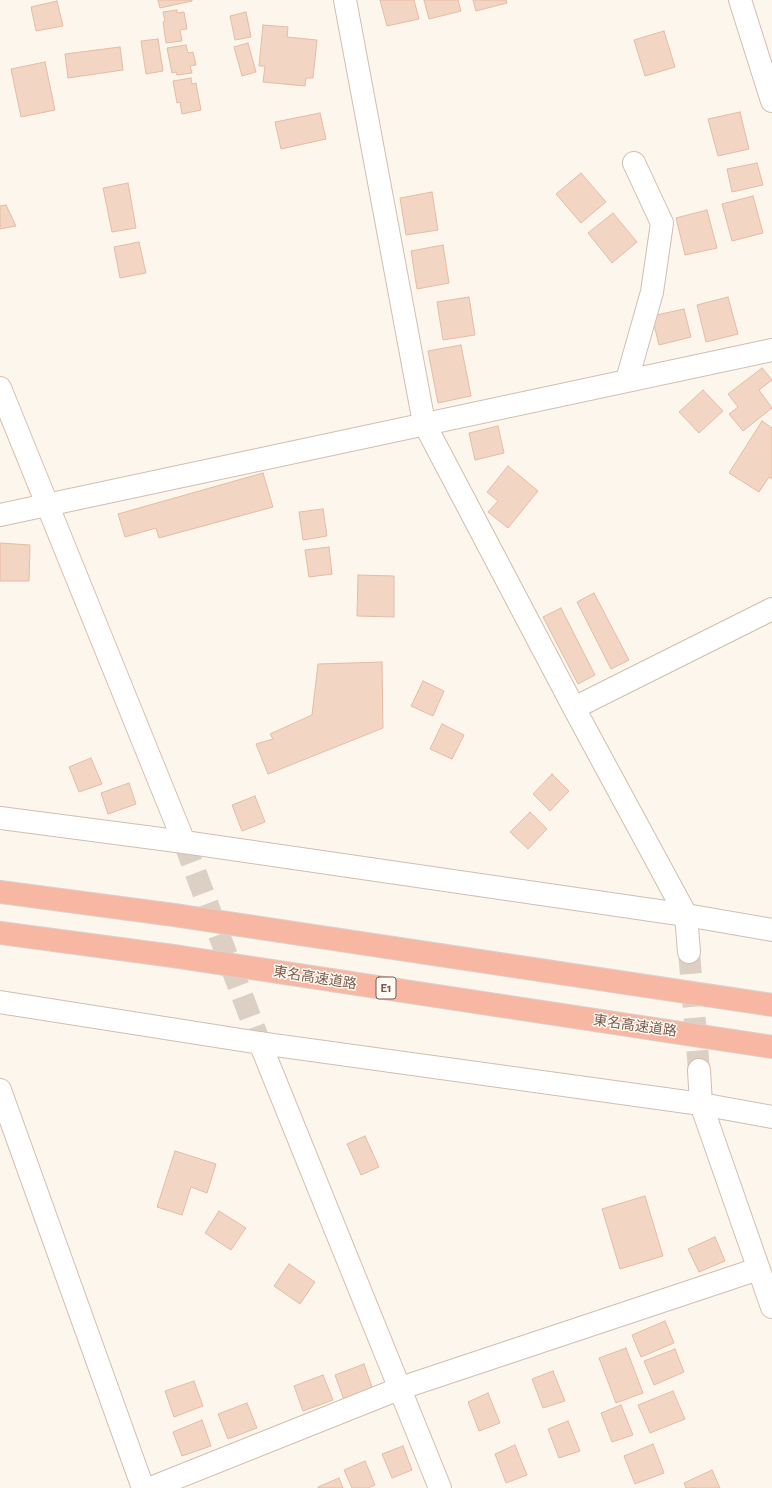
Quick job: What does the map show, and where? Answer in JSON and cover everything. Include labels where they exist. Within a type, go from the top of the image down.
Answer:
[{"type":"highway","points":[[0,892],[174,915],[772,1005]]},
{"type":"highway","name":"東名高速道路","points":[[0,933],[172,956],[772,1047]]},
{"type":"street","points":[[344,0],[424,423],[574,708],[686,915],[689,952]]},
{"type":"street","points":[[740,0],[772,101]]},
{"type":"street","points":[[627,380],[652,292],[662,223],[634,162]]},
{"type":"street","points":[[0,515],[424,423],[772,350]]},
{"type":"street","points":[[0,388],[184,842]]},
{"type":"street","points":[[574,708],[772,610]]},
{"type":"street","points":[[0,818],[184,842],[686,915],[772,930]]},
{"type":"street","points":[[0,1002],[260,1043],[701,1104],[772,1117]]},
{"type":"street","points":[[260,1043],[401,1388],[440,1488]]},
{"type":"street","points":[[699,1070],[701,1104],[772,1306]]},
{"type":"street","points":[[0,1090],[143,1488]]},
{"type":"street","points":[[151,1488],[401,1388],[758,1269]]},
{"type":"building","points":[[158,0],[192,0],[192,1],[160,8]]},
{"type":"building","points":[[380,0],[414,0],[419,19],[387,26]]},
{"type":"building","points":[[424,0],[458,0],[461,11],[429,19]]},
{"type":"building","points":[[473,0],[506,0],[507,3],[476,11]]},
{"type":"building","points":[[57,1],[63,26],[36,31],[31,7]]},
{"type":"building","points":[[177,10],[177,13],[184,12],[187,29],[180,30],[182,41],[166,43],[163,12]]},
{"type":"building","points":[[246,12],[251,37],[235,40],[230,16]]},
{"type":"building","points":[[263,25],[288,27],[287,37],[317,40],[313,78],[306,78],[305,86],[263,82],[265,66],[259,66]]},
{"type":"building","points":[[664,31],[675,67],[645,76],[634,40]]},
{"type":"building","points":[[158,39],[163,71],[146,74],[141,41]]},
{"type":"building","points":[[248,43],[256,72],[242,76],[234,47]]},
{"type":"building","points":[[186,45],[188,53],[193,52],[196,65],[190,66],[192,73],[177,75],[176,72],[172,73],[167,48]]},
{"type":"building","points":[[120,47],[123,70],[68,78],[65,54]]},
{"type":"building","points":[[45,62],[55,110],[21,117],[11,69]]},
{"type":"building","points":[[191,78],[192,84],[196,83],[201,110],[182,114],[180,102],[177,103],[173,81]]},
{"type":"building","points":[[740,112],[749,149],[718,156],[708,119]]},
{"type":"building","points":[[320,113],[326,139],[281,149],[275,122]]},
{"type":"building","points":[[757,163],[763,185],[732,192],[727,169]]},
{"type":"building","points":[[581,173],[606,202],[581,223],[556,194]]},
{"type":"building","points":[[128,183],[136,228],[112,232],[103,188]]},
{"type":"building","points":[[432,192],[438,230],[406,235],[400,198]]},
{"type":"building","points":[[753,196],[763,233],[732,241],[722,204]]},
{"type":"building","points":[[6,205],[16,226],[0,229],[0,206]]},
{"type":"building","points":[[707,210],[717,248],[685,255],[676,218]]},
{"type":"building","points":[[613,213],[637,242],[612,263],[588,233]]},
{"type":"building","points":[[139,242],[146,273],[120,278],[114,247]]},
{"type":"building","points":[[443,245],[449,283],[417,289],[411,251]]},
{"type":"building","points":[[469,297],[475,335],[443,340],[437,302]]},
{"type":"building","points":[[728,297],[738,334],[706,342],[697,305]]},
{"type":"building","points":[[684,309],[691,337],[659,345],[652,316]]},
{"type":"building","points":[[461,345],[471,396],[438,403],[428,351]]},
{"type":"building","points":[[762,368],[772,380],[759,390],[772,408],[743,431],[729,414],[738,407],[728,394]]},
{"type":"building","points":[[703,390],[723,411],[699,433],[679,412]]},
{"type":"building","points":[[762,421],[772,428],[772,479],[769,477],[759,492],[729,473]]},
{"type":"building","points":[[498,426],[504,453],[475,460],[469,433]]},
{"type":"building","points":[[508,466],[538,491],[508,528],[488,512],[498,501],[487,492]]},
{"type":"building","points":[[263,473],[273,507],[159,538],[156,528],[125,537],[118,514]]},
{"type":"building","points":[[323,509],[327,536],[303,540],[299,512]]},
{"type":"building","points":[[0,543],[30,545],[29,581],[0,581]]},
{"type":"building","points":[[329,547],[332,574],[309,577],[305,550]]},
{"type":"building","points":[[358,575],[394,576],[394,617],[357,616]]},
{"type":"building","points":[[594,593],[629,660],[611,669],[577,602]]},
{"type":"building","points":[[561,608],[595,675],[578,684],[543,617]]},
{"type":"building","points":[[382,662],[383,728],[268,774],[256,744],[273,739],[270,734],[312,715],[318,664]]},
{"type":"building","points":[[423,681],[444,691],[433,716],[411,706]]},
{"type":"building","points":[[442,724],[464,735],[452,759],[430,749]]},
{"type":"building","points":[[91,758],[102,784],[79,792],[69,767]]},
{"type":"building","points":[[552,774],[569,791],[550,811],[533,794]]},
{"type":"building","points":[[129,783],[136,804],[108,814],[101,793]]},
{"type":"building","points":[[255,796],[265,822],[242,831],[232,805]]},
{"type":"building","points":[[530,812],[547,829],[528,849],[510,832]]},
{"type":"building","points":[[365,1136],[379,1167],[361,1175],[347,1144]]},
{"type":"building","points":[[175,1151],[216,1164],[207,1193],[191,1187],[182,1215],[157,1207]]},
{"type":"building","points":[[645,1196],[663,1256],[620,1269],[602,1209]]},
{"type":"building","points":[[219,1211],[246,1228],[231,1250],[205,1233]]},
{"type":"building","points":[[715,1237],[725,1261],[699,1272],[688,1249]]},
{"type":"building","points":[[289,1264],[315,1282],[300,1304],[274,1286]]},
{"type":"building","points":[[665,1321],[674,1343],[641,1357],[632,1335]]},
{"type":"building","points":[[626,1348],[643,1393],[616,1403],[599,1358]]},
{"type":"building","points":[[675,1349],[684,1372],[654,1385],[644,1361]]},
{"type":"building","points":[[364,1364],[373,1390],[344,1400],[335,1375]]},
{"type":"building","points":[[553,1371],[565,1401],[543,1408],[532,1379]]},
{"type":"building","points":[[323,1375],[333,1400],[303,1411],[294,1386]]},
{"type":"building","points":[[194,1381],[203,1406],[174,1417],[165,1391]]},
{"type":"building","points":[[673,1391],[685,1419],[650,1433],[638,1405]]},
{"type":"building","points":[[488,1393],[500,1423],[479,1431],[468,1402]]},
{"type":"building","points":[[247,1403],[257,1428],[228,1439],[218,1414]]},
{"type":"building","points":[[621,1405],[633,1435],[612,1442],[601,1413]]},
{"type":"building","points":[[202,1420],[211,1446],[182,1456],[173,1432]]},
{"type":"building","points":[[568,1421],[580,1451],[559,1458],[548,1429]]},
{"type":"building","points":[[653,1444],[664,1473],[635,1484],[624,1456]]},
{"type":"building","points":[[515,1445],[527,1475],[506,1483],[495,1454]]},
{"type":"building","points":[[403,1446],[412,1470],[392,1478],[382,1454]]},
{"type":"building","points":[[365,1461],[375,1485],[368,1488],[352,1488],[344,1470]]},
{"type":"building","points":[[712,1470],[720,1488],[686,1488],[684,1483]]},
{"type":"building","points":[[339,1478],[343,1488],[318,1488],[318,1487]]},
{"type":"tunnel","points":[[184,842],[260,1043]]},
{"type":"tunnel","points":[[689,952],[699,1070]]}]
